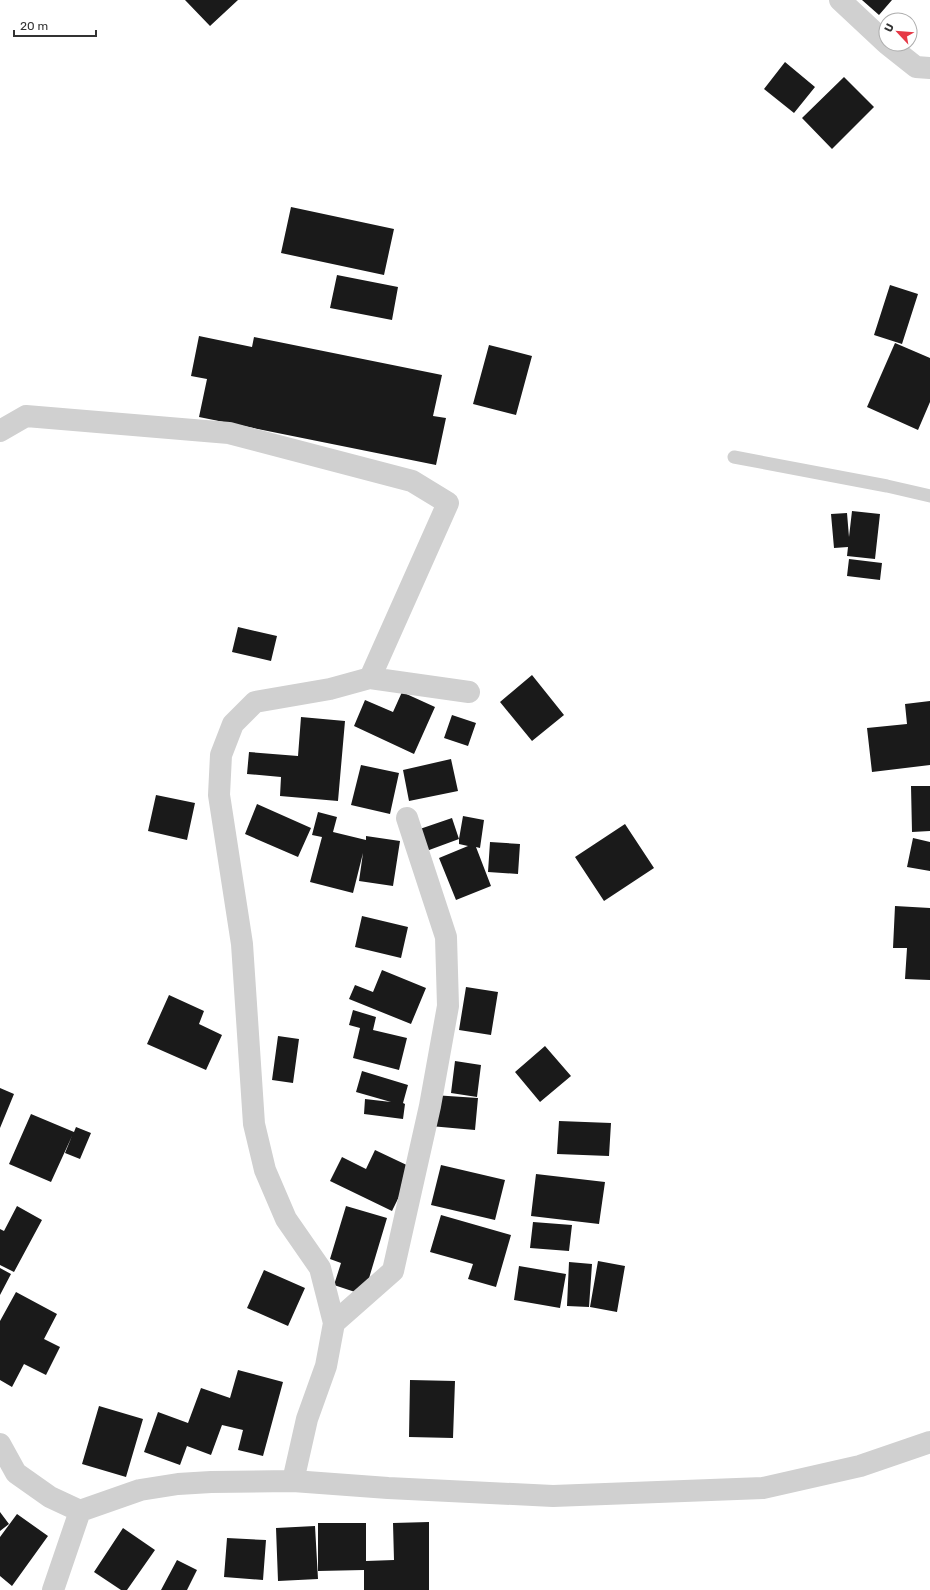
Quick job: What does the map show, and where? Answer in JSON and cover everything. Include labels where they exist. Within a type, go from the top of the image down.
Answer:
[{"type":"street","points":[[840,0],[878,36]]},
{"type":"street","points":[[896,52],[916,67],[930,68]]},
{"type":"street","points":[[0,431],[26,416],[229,433],[412,481],[448,503],[370,678]]},
{"type":"street","points":[[294,1481],[307,1419],[326,1366],[334,1323],[320,1268],[286,1220],[265,1170],[254,1124],[242,944],[219,795],[221,755],[233,724],[255,702],[330,689],[370,678],[469,692]]},
{"type":"street","points":[[334,1323],[393,1271],[430,1106],[448,1006],[446,937],[407,818]]},
{"type":"street","points":[[0,1444],[16,1473],[50,1497],[80,1511],[140,1490],[178,1484],[211,1482],[294,1481],[388,1488],[553,1496],[763,1488],[860,1466],[930,1442]]},
{"type":"street","points":[[53,1590],[80,1511]]},
{"type":"lane","points":[[734,457],[930,496]]},
{"type":"building","points":[[185,0],[238,0],[210,26]]},
{"type":"building","points":[[862,0],[892,0],[882,12],[878,12],[878,14]]},
{"type":"building","points":[[785,62],[815,87],[794,113],[764,89]]},
{"type":"building","points":[[844,77],[874,107],[832,149],[802,118]]},
{"type":"building","points":[[291,207],[394,229],[384,275],[281,253]]},
{"type":"building","points":[[337,275],[398,287],[392,320],[330,308]]},
{"type":"building","points":[[890,285],[918,294],[902,344],[874,335]]},
{"type":"building","points":[[199,336],[252,347],[254,337],[442,375],[433,416],[446,418],[436,465],[199,417],[207,379],[191,376]]},
{"type":"building","points":[[895,343],[930,358],[930,402],[918,430],[867,407]]},
{"type":"building","points":[[489,345],[532,356],[516,415],[473,404]]},
{"type":"building","points":[[852,511],[880,514],[875,559],[847,556],[848,547],[834,548],[831,514],[847,513],[849,537]]},
{"type":"building","points":[[849,559],[882,563],[880,580],[847,576]]},
{"type":"building","points":[[238,627],[277,636],[271,661],[232,652]]},
{"type":"building","points":[[532,675],[564,715],[532,741],[500,702]]},
{"type":"building","points":[[402,692],[435,707],[414,754],[354,726],[365,700],[393,712]]},
{"type":"building","points":[[930,701],[930,765],[872,772],[867,728],[907,724],[905,704]]},
{"type":"building","points":[[452,715],[476,723],[468,746],[444,738]]},
{"type":"building","points":[[301,717],[345,721],[338,801],[280,796],[281,777],[247,774],[249,752],[298,756]]},
{"type":"building","points":[[451,759],[458,791],[409,801],[403,770]]},
{"type":"building","points":[[361,765],[399,773],[390,814],[351,805]]},
{"type":"building","points":[[911,786],[930,786],[930,831],[912,832]]},
{"type":"building","points":[[156,795],[195,803],[187,840],[148,831]]},
{"type":"building","points":[[257,804],[311,828],[298,857],[245,834]]},
{"type":"building","points":[[318,812],[337,817],[333,832],[366,840],[366,836],[400,841],[393,886],[359,881],[363,853],[353,893],[310,882],[322,837],[312,835]]},
{"type":"building","points":[[463,816],[484,820],[480,848],[476,847],[491,886],[456,900],[439,858],[468,846],[459,844]]},
{"type":"building","points":[[452,818],[459,839],[421,853],[414,831]]},
{"type":"building","points":[[625,824],[654,868],[604,901],[575,857]]},
{"type":"building","points":[[913,838],[930,842],[930,871],[907,867]]},
{"type":"building","points":[[490,842],[520,844],[518,874],[488,872]]},
{"type":"building","points":[[895,906],[930,908],[930,980],[905,979],[907,948],[893,948]]},
{"type":"building","points":[[362,916],[408,927],[401,958],[355,947]]},
{"type":"building","points":[[382,970],[426,988],[411,1024],[349,999],[355,985],[373,992]]},
{"type":"building","points":[[466,987],[498,992],[491,1035],[459,1030]]},
{"type":"building","points":[[169,995],[204,1011],[199,1024],[222,1035],[206,1070],[147,1044]]},
{"type":"building","points":[[353,1010],[376,1017],[373,1030],[407,1038],[399,1070],[353,1058],[360,1028],[349,1025]]},
{"type":"building","points":[[278,1036],[299,1039],[293,1083],[272,1080]]},
{"type":"building","points":[[545,1046],[571,1076],[540,1102],[515,1072]]},
{"type":"building","points":[[455,1061],[481,1065],[477,1097],[451,1093]]},
{"type":"building","points":[[362,1071],[408,1085],[403,1103],[405,1104],[403,1119],[364,1114],[365,1099],[391,1102],[356,1092]]},
{"type":"building","points":[[0,1088],[14,1094],[0,1128]]},
{"type":"building","points":[[433,1095],[478,1098],[475,1130],[430,1126]]},
{"type":"building","points":[[31,1114],[74,1132],[76,1127],[91,1133],[80,1159],[65,1153],[72,1136],[51,1182],[9,1164]]},
{"type":"building","points":[[559,1121],[611,1123],[609,1156],[557,1154]]},
{"type":"building","points":[[375,1150],[413,1168],[392,1211],[330,1181],[342,1157],[366,1169]]},
{"type":"building","points":[[441,1165],[505,1180],[495,1220],[431,1205]]},
{"type":"building","points":[[536,1174],[605,1182],[599,1224],[531,1216]]},
{"type":"building","points":[[17,1206],[42,1220],[14,1272],[0,1265],[0,1229],[4,1231]]},
{"type":"building","points":[[346,1206],[387,1218],[364,1295],[334,1285],[341,1263],[330,1259]]},
{"type":"building","points":[[441,1215],[511,1235],[496,1287],[468,1279],[473,1264],[430,1252]]},
{"type":"building","points":[[533,1222],[572,1225],[569,1251],[530,1248]]},
{"type":"building","points":[[598,1261],[625,1266],[617,1312],[590,1307]]},
{"type":"building","points":[[569,1262],[592,1264],[589,1307],[567,1306]]},
{"type":"building","points":[[519,1266],[566,1274],[560,1308],[514,1300]]},
{"type":"building","points":[[0,1268],[11,1274],[0,1295]]},
{"type":"building","points":[[264,1270],[305,1288],[288,1326],[247,1308]]},
{"type":"building","points":[[16,1292],[57,1314],[44,1339],[60,1347],[46,1375],[24,1364],[12,1387],[0,1380],[0,1321]]},
{"type":"building","points":[[238,1370],[283,1382],[263,1456],[238,1450],[243,1430],[222,1425],[211,1455],[187,1446],[180,1465],[144,1452],[158,1412],[188,1423],[201,1388],[230,1398]]},
{"type":"building","points":[[410,1380],[455,1381],[453,1438],[409,1437]]},
{"type":"building","points":[[99,1406],[143,1419],[126,1477],[82,1464]]},
{"type":"building","points":[[0,1512],[9,1524],[0,1531]]},
{"type":"building","points":[[17,1514],[48,1536],[12,1586],[0,1576],[0,1537]]},
{"type":"building","points":[[429,1522],[429,1590],[364,1590],[364,1570],[318,1571],[318,1523],[366,1523],[366,1561],[394,1560],[393,1523]]},
{"type":"building","points":[[315,1526],[318,1579],[278,1581],[276,1528]]},
{"type":"building","points":[[123,1528],[155,1550],[127,1590],[121,1590],[94,1572]]},
{"type":"building","points":[[227,1538],[266,1540],[263,1580],[224,1577]]},
{"type":"building","points":[[177,1560],[197,1570],[187,1590],[161,1590]]}]
